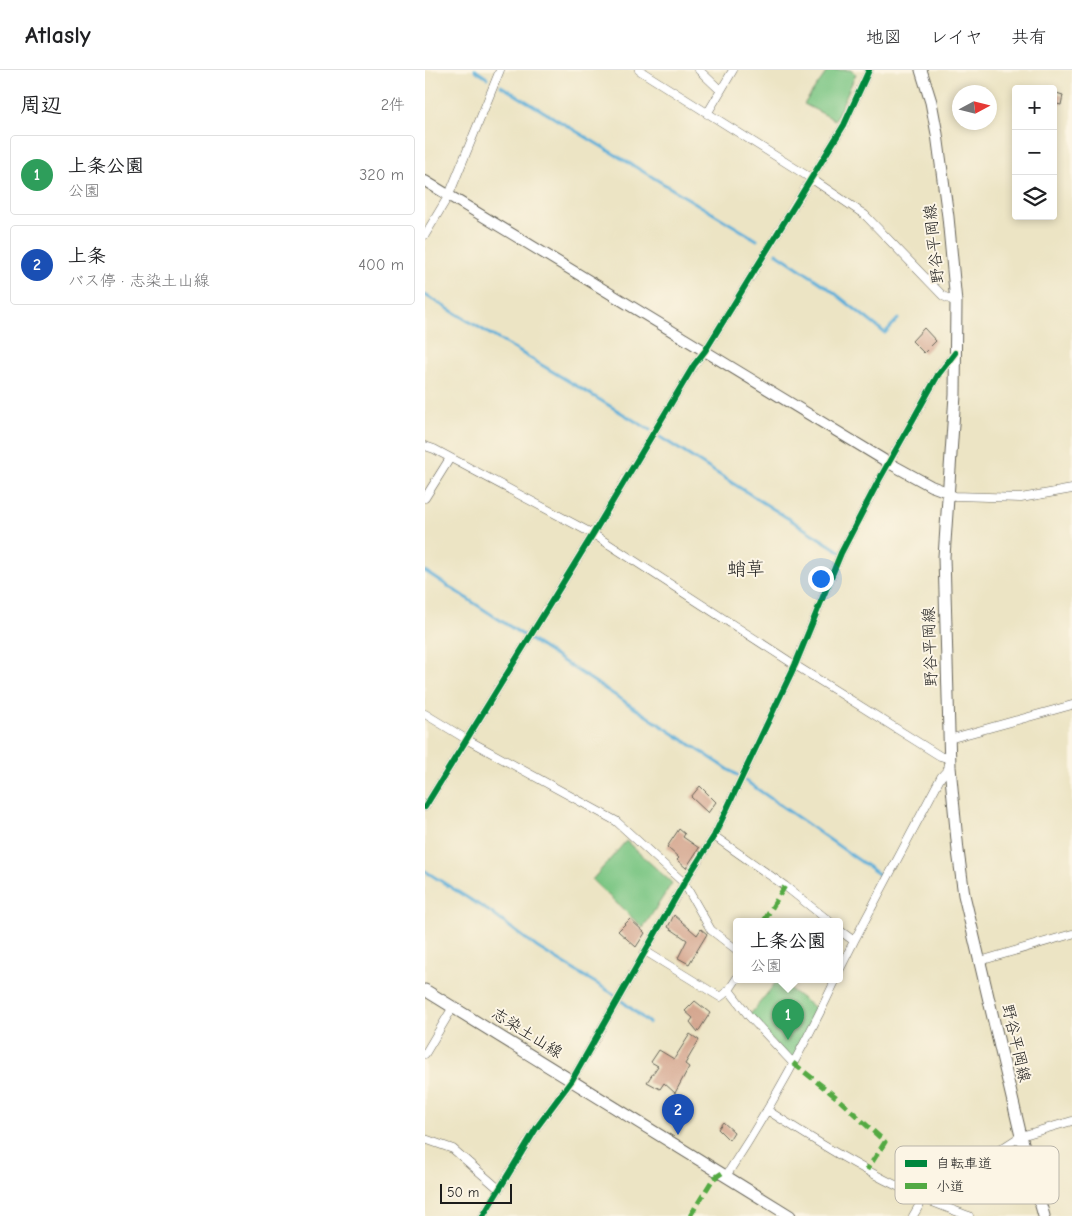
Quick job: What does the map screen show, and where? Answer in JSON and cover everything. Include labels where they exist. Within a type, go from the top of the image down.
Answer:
[{"type":"main road","name":"野谷平岡線","points":[[921,70],[931,102],[937,134],[948,217],[956,302],[954,405],[944,557],[950,763],[957,851],[964,895],[1024,1146]]},
{"type":"main road","name":"志染土山線","points":[[425,990],[790,1216]]},
{"type":"street","points":[[425,235],[449,195],[500,70]]},
{"type":"street","points":[[639,70],[812,179],[865,215],[943,296],[956,302]]},
{"type":"street","points":[[699,70],[720,90]]},
{"type":"street","points":[[707,114],[733,70]]},
{"type":"street","points":[[425,806],[593,534],[694,365],[705,351],[812,179],[844,125],[869,70]]},
{"type":"street","points":[[425,181],[889,463],[931,486],[955,496],[1021,498],[1072,489]]},
{"type":"street","points":[[483,1216],[537,1127],[572,1080],[684,883],[713,836],[795,665],[841,553],[938,375],[955,353]]},
{"type":"street","points":[[425,446],[434,449],[593,534],[950,763],[843,964]]},
{"type":"street","points":[[425,498],[450,458]]},
{"type":"street","points":[[949,739],[1072,705]]},
{"type":"street","points":[[425,714],[615,822],[684,883],[711,930],[733,947]]},
{"type":"street","points":[[713,836],[785,886],[825,918]]},
{"type":"street","points":[[843,933],[854,941]]},
{"type":"street","points":[[980,961],[1072,934]]},
{"type":"street","points":[[645,951],[720,997],[729,990],[734,983]]},
{"type":"street","points":[[725,1176],[757,1129],[834,983]]},
{"type":"street","points":[[729,990],[749,1016],[793,1063]]},
{"type":"street","points":[[425,1054],[453,1007]]},
{"type":"street","points":[[767,1110],[858,1166],[895,1185]]},
{"type":"street","points":[[1005,1146],[1021,1136],[1072,1121]]},
{"type":"street","points":[[425,1139],[453,1149],[499,1189]]},
{"type":"street","points":[[913,1216],[920,1204]]},
{"type":"street","points":[[937,1204],[969,1216]]},
{"type":"green space","points":[[828,70],[850,70],[856,74],[835,120],[804,104]]},
{"type":"green space","points":[[626,841],[672,883],[643,928],[592,880]]},
{"type":"green space","points":[[776,983],[782,983],[820,1012],[793,1063],[749,1016]]},
{"type":"building","points":[[1057,93],[1063,95],[1061,105],[1057,104]]},
{"type":"building","points":[[924,328],[936,341],[924,353],[912,341]]},
{"type":"building","points":[[700,786],[716,802],[708,813],[691,797]]},
{"type":"building","points":[[679,829],[685,834],[683,837],[699,848],[686,868],[677,860],[679,858],[667,847]]},
{"type":"building","points":[[674,915],[697,935],[701,929],[707,934],[689,964],[678,958],[687,940],[668,927]]},
{"type":"building","points":[[630,919],[645,933],[636,947],[618,931]]},
{"type":"building","points":[[695,1001],[710,1013],[698,1032],[690,1022],[693,1018],[685,1011]]},
{"type":"building","points":[[690,1034],[699,1040],[685,1064],[689,1067],[675,1093],[664,1083],[660,1089],[647,1082],[658,1066],[651,1062],[659,1050],[674,1059]]},
{"type":"building","points":[[723,1122],[734,1132],[729,1140],[718,1129]]},
{"type":"waterway","points":[[475,70],[487,78]]},
{"type":"waterway","points":[[501,86],[757,240]]},
{"type":"waterway","points":[[776,253],[827,287],[885,333],[898,319]]},
{"type":"waterway","points":[[425,295],[650,430]]},
{"type":"waterway","points":[[660,437],[841,552]]},
{"type":"waterway","points":[[425,571],[743,779],[880,875]]},
{"type":"waterway","points":[[425,871],[490,912],[538,948],[612,993],[649,1023]]},
{"type":"marked path","points":[[766,918],[785,886]]},
{"type":"marked path","points":[[793,1063],[836,1097],[885,1142],[867,1170]]},
{"type":"marked path","points":[[690,1216],[713,1179],[722,1173]]},
{"type":"cycle path","points":[[425,807],[593,534],[694,365],[705,351],[844,125],[869,70]]},
{"type":"cycle path","points":[[483,1216],[537,1127],[572,1080],[684,883],[714,836],[795,665],[841,553],[879,480],[938,375],[955,353]]},
{"type":"place","name":"上条公園","points":[[788,1040]]},
{"type":"place","name":"上条","points":[[678,1135]]},
{"type":"district","name":"蛸草","points":[[746,569]]}]
